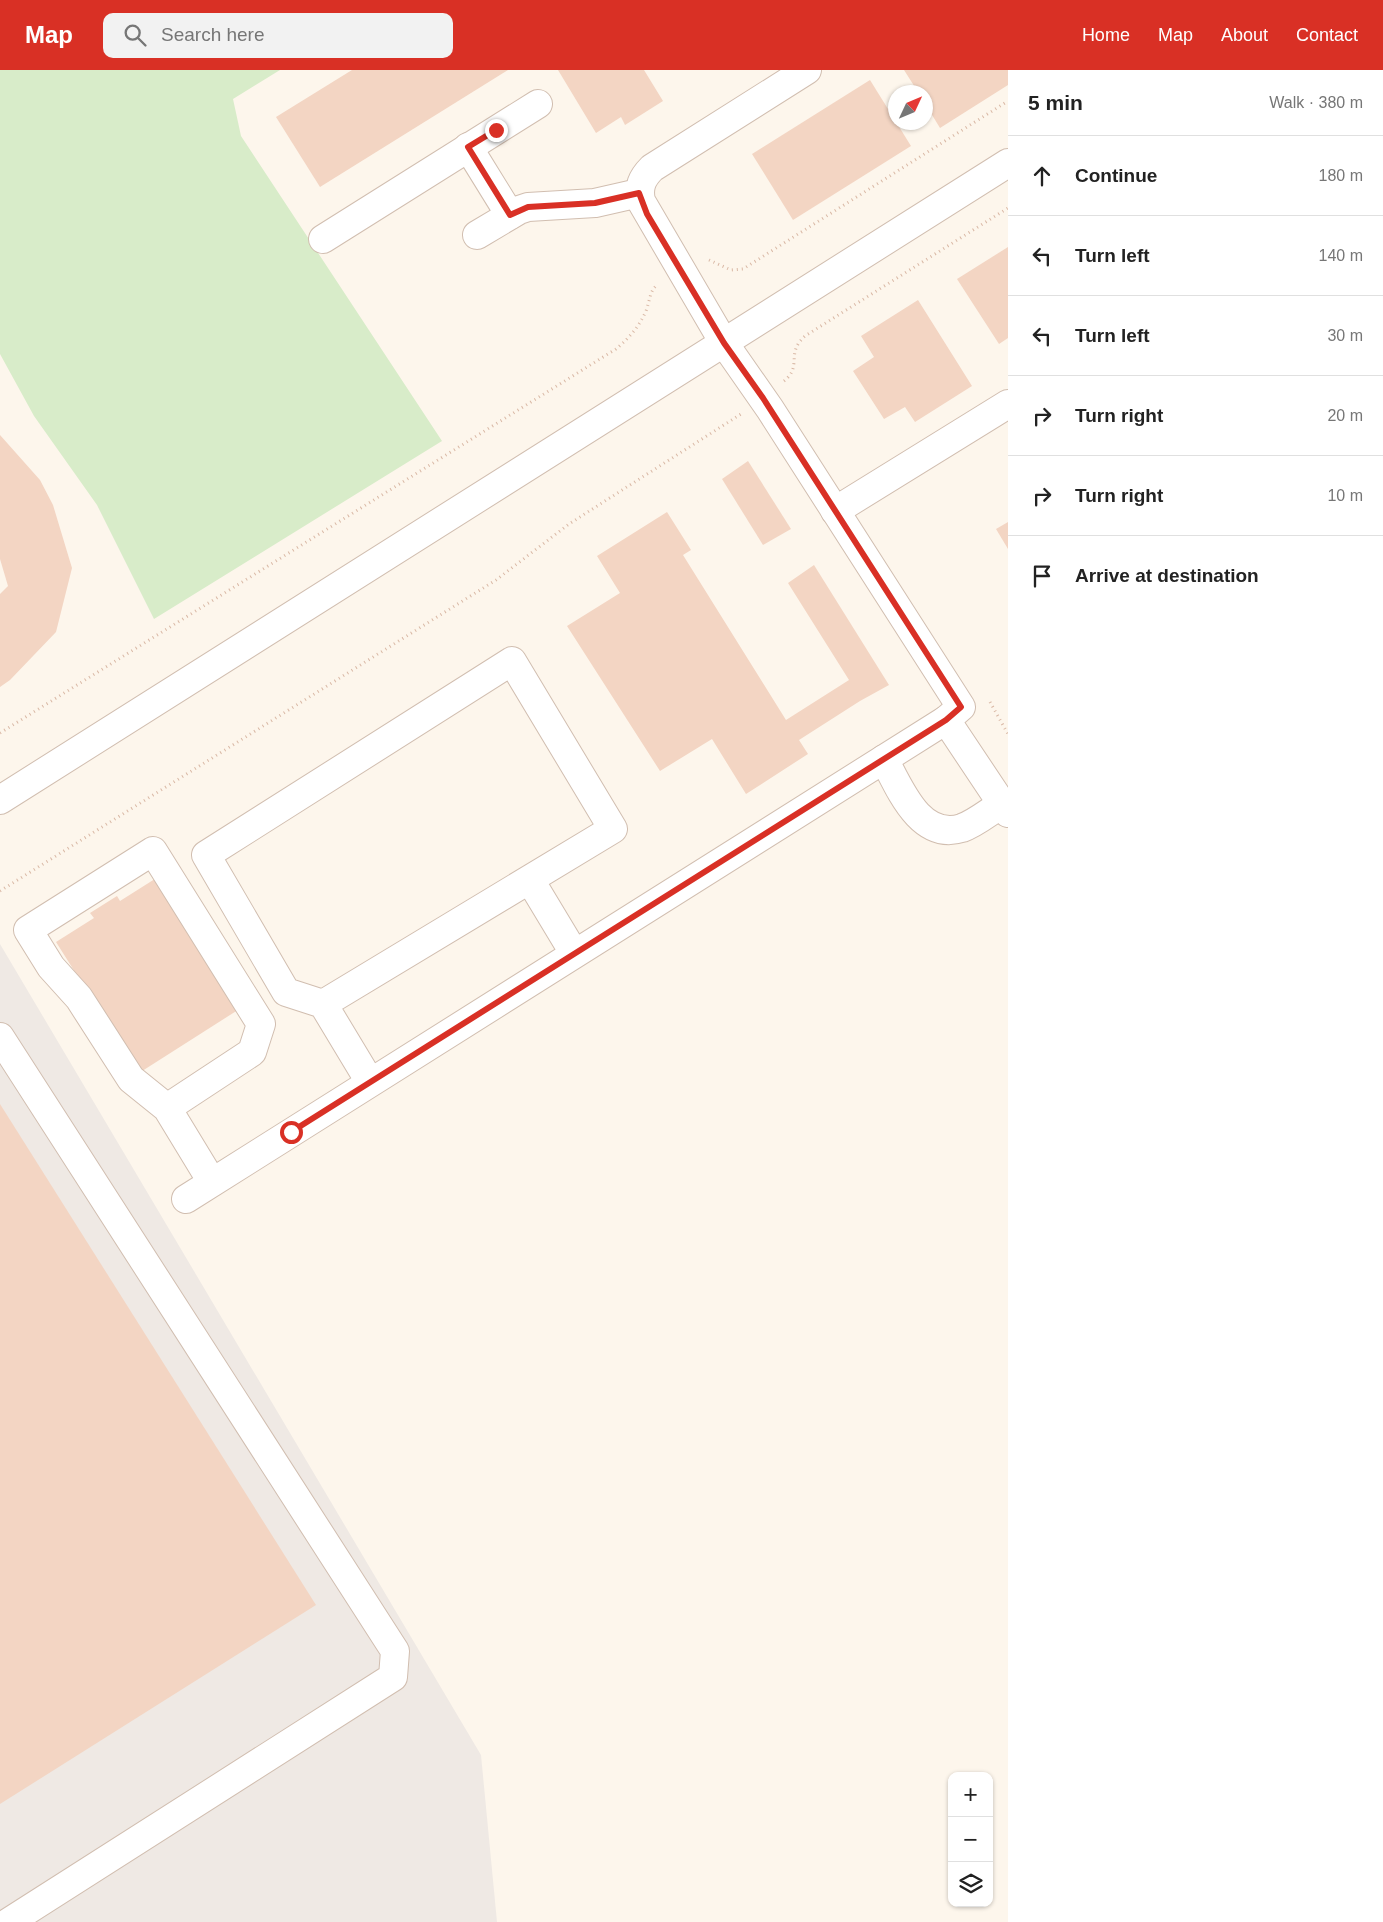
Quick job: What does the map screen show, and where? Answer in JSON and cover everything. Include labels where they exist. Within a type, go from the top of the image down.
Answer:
[{"type":"street","points":[[186,1199],[946,720],[961,707],[763,398],[724,343],[647,214],[639,193],[644,176],[652,168],[807,70]]},
{"type":"street","points":[[323,239],[538,104]]},
{"type":"street","points":[[468,147],[510,215]]},
{"type":"street","points":[[0,800],[1008,163]]},
{"type":"street","points":[[477,236],[510,215],[528,207],[595,203],[639,193]]},
{"type":"street","points":[[835,511],[1008,404]]},
{"type":"street","points":[[323,1004],[613,828],[512,661],[206,855],[286,992],[323,1004],[370,1082]]},
{"type":"street","points":[[884,759],[916,815],[937,830],[950,831],[965,827],[1005,808],[946,720]]},
{"type":"street","points":[[167,1108],[252,1052],[261,1024],[153,851],[28,930],[51,968],[79,998],[132,1079],[167,1108],[212,1182]]},
{"type":"street","points":[[530,880],[574,953]]},
{"type":"street","points":[[0,1037],[395,1651],[393,1677],[10,1922]]},
{"type":"path","points":[[0,733],[616,348],[628,339],[638,327],[648,308],[654,288],[681,271],[697,262],[707,260],[731,270],[744,269],[1008,101]]},
{"type":"path","points":[[0,891],[496,580],[570,524],[739,416],[792,375],[794,370],[794,352],[797,343],[804,336],[1008,208]]},
{"type":"path","points":[[986,696],[1008,734]]},
{"type":"shaded area","points":[[0,944],[481,1755],[497,1922],[0,1922]]},
{"type":"green space","points":[[0,70],[280,70],[233,99],[241,136],[442,441],[154,619],[97,505],[34,416],[0,354]]},
{"type":"building","points":[[352,70],[508,70],[320,187],[276,117]]},
{"type":"building","points":[[558,70],[644,70],[663,101],[625,125],[621,117],[596,133]]},
{"type":"building","points":[[904,70],[1008,70],[1008,85],[940,128],[933,116],[933,85],[914,85]]},
{"type":"building","points":[[870,80],[888,109],[888,130],[901,130],[911,146],[793,220],[752,154]]},
{"type":"building","points":[[1008,247],[1008,338],[999,344],[957,279]]},
{"type":"building","points":[[918,300],[972,386],[915,422],[905,407],[884,419],[853,371],[874,357],[861,336]]},
{"type":"building","points":[[0,435],[40,480],[53,505],[72,568],[56,632],[10,680],[0,687],[0,594],[8,586],[0,559]]},
{"type":"building","points":[[748,461],[791,529],[763,545],[722,479]]},
{"type":"building","points":[[667,512],[691,550],[683,555],[786,720],[849,680],[788,583],[814,565],[889,685],[799,740],[808,754],[746,794],[712,739],[660,771],[567,626],[620,593],[597,556]]},
{"type":"building","points":[[1008,522],[1008,549],[996,529]]},
{"type":"building","points":[[158,877],[241,1008],[139,1073],[56,942],[94,918],[90,913],[117,896],[120,901]]},
{"type":"building","points":[[0,1104],[316,1605],[0,1804]]},
{"type":"route","points":[[291,1132],[946,720],[961,707],[763,398],[724,343],[647,214],[640,201],[639,193],[595,203],[538,205],[519,210],[510,215],[468,147],[496,130]]}]
